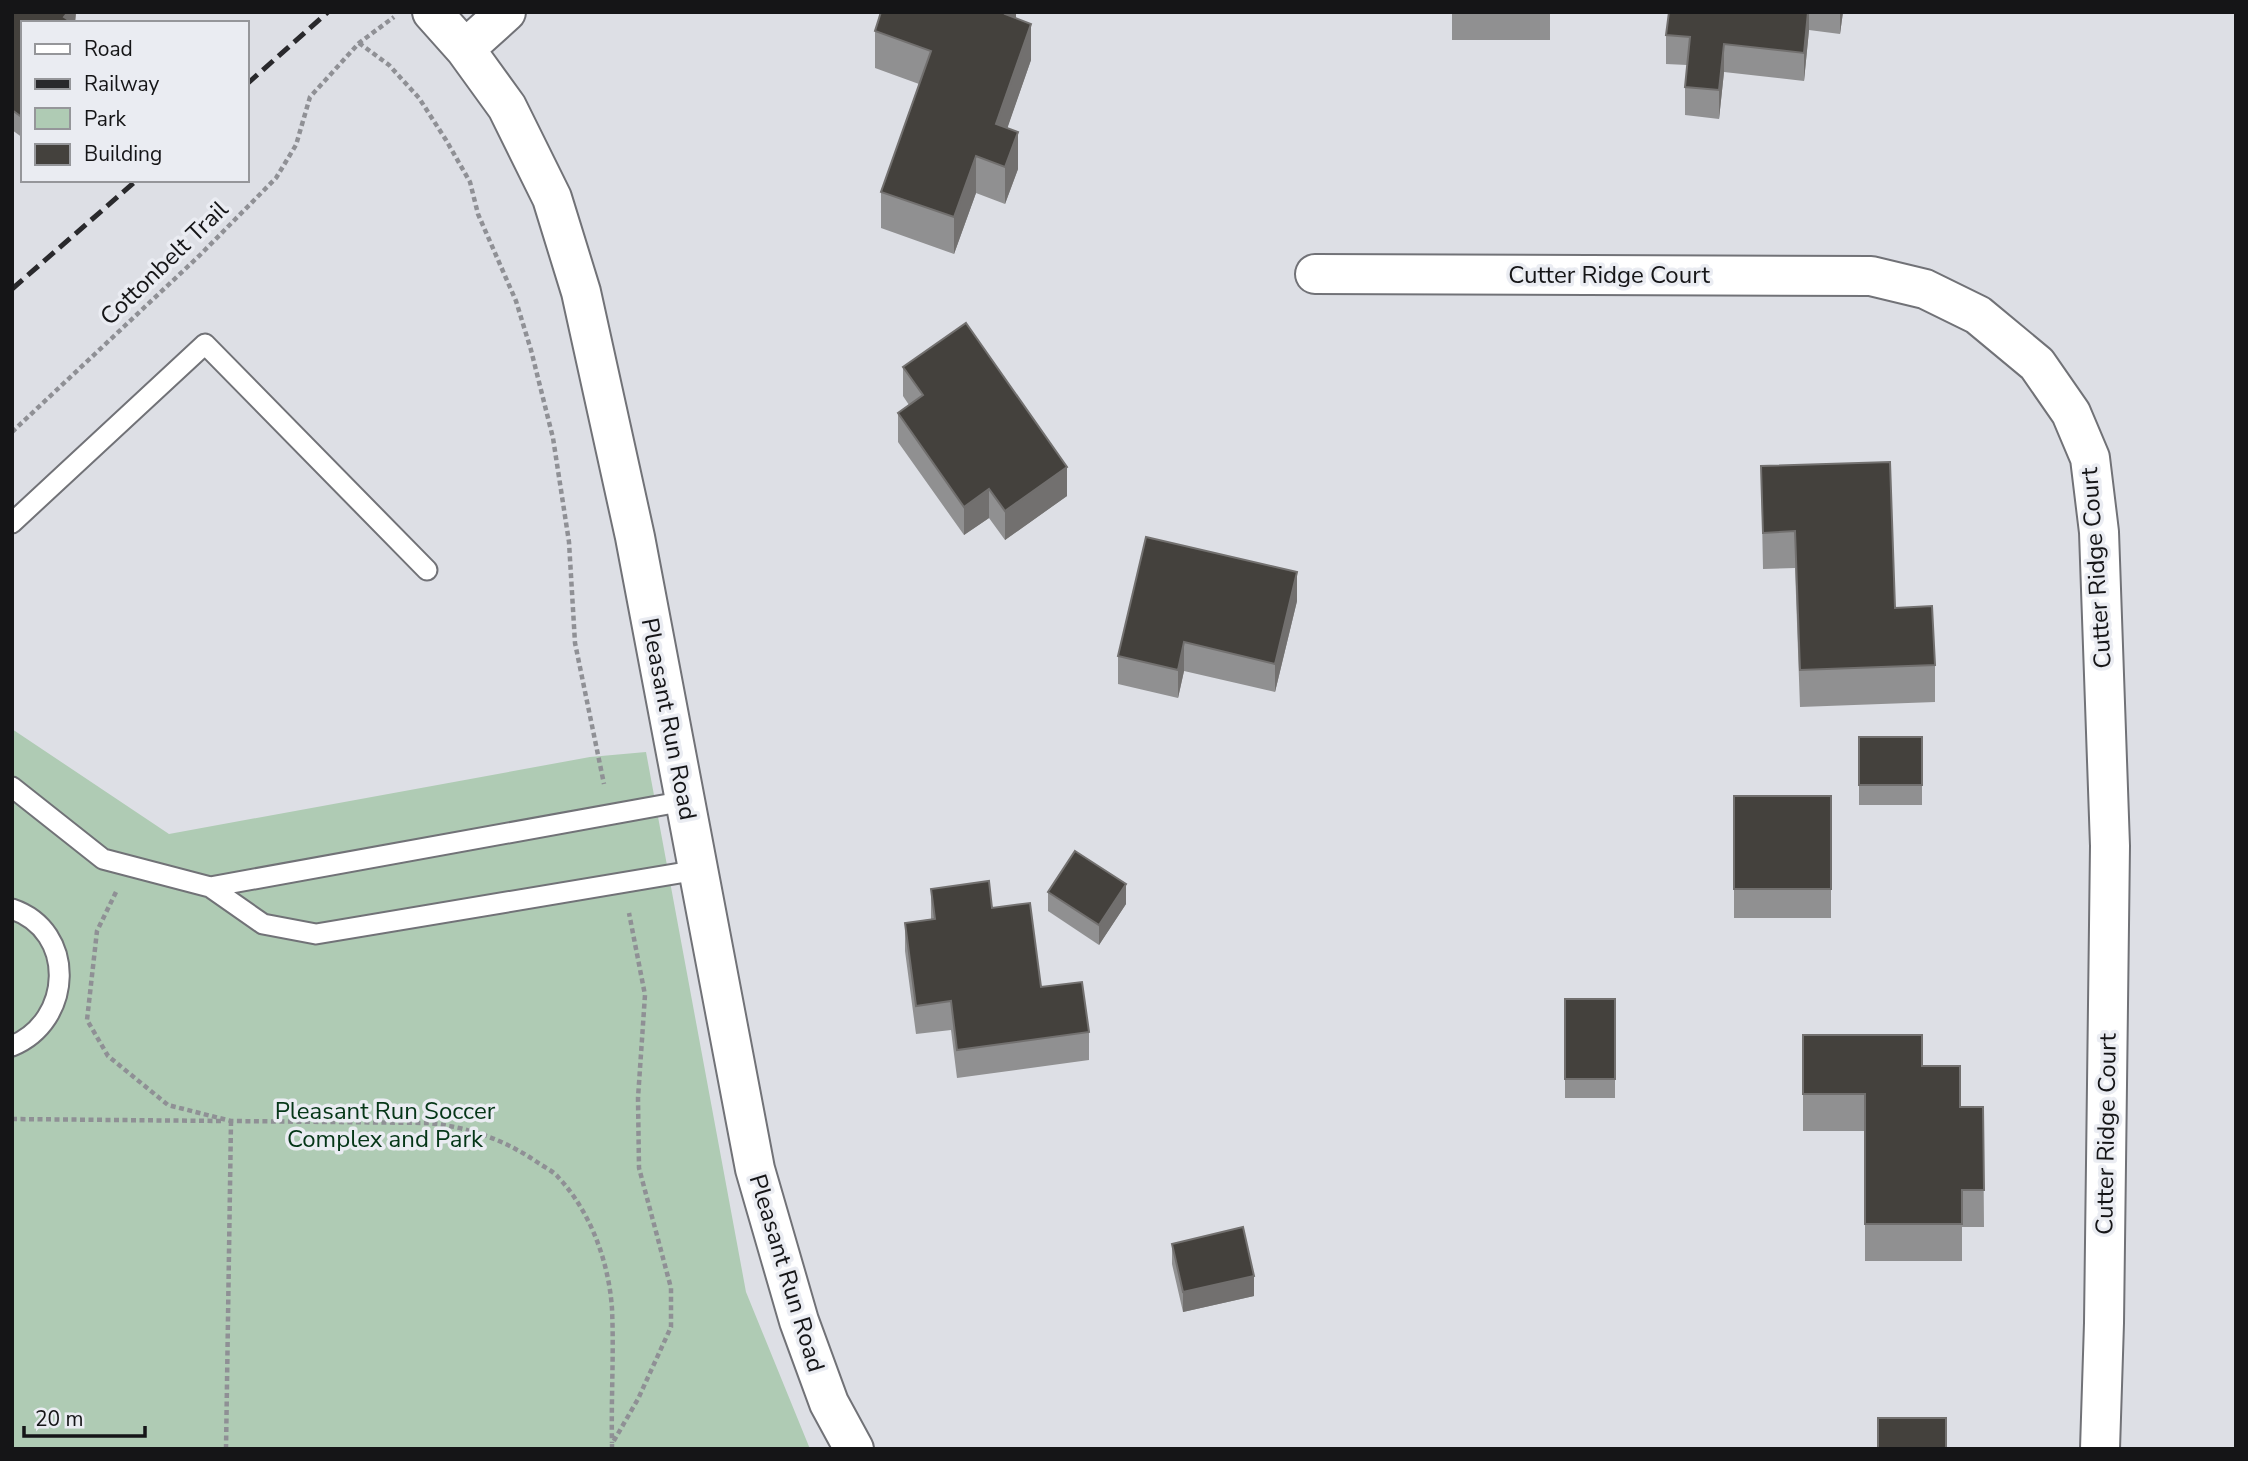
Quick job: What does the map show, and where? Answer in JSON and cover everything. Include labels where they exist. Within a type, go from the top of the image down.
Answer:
[{"type":"street","name":"Pleasant Run Road","points":[[432,12],[466,49],[507,107],[552,198],[581,292],[635,537],[755,1169],[799,1321],[829,1403],[854,1449]]},
{"type":"street","points":[[466,49],[506,12]]},
{"type":"street","name":"Cutter Ridge Court","points":[[1315,274],[1871,276],[1925,289],[1978,314],[2037,364],[2071,413],[2090,458],[2099,532],[2110,846],[2100,1449]]},
{"type":"lane","points":[[12,523],[205,344],[427,570]]},
{"type":"lane","points":[[12,787],[103,859],[210,887],[263,924],[317,934],[698,870]]},
{"type":"lane","points":[[210,887],[685,802]]},
{"type":"lane","points":[[12,909],[34,921],[47,935],[56,952],[60,971],[59,991],[52,1012],[40,1028],[24,1042],[12,1046]]},
{"type":"path","name":"Cottonbelt Trail","points":[[12,432],[199,256],[276,178],[296,145],[310,96],[359,43],[401,12]]},
{"type":"path","points":[[359,43],[389,65],[404,81],[419,98],[446,140],[470,182],[478,214],[516,301],[554,438],[569,542],[575,643],[610,816]]},
{"type":"path","points":[[132,866],[97,931],[87,1020],[108,1056],[167,1105],[231,1121]]},
{"type":"path","points":[[612,1446],[638,1399],[671,1326],[671,1288],[639,1168],[638,1098],[645,995],[623,882]]},
{"type":"path","points":[[12,1119],[428,1123],[457,1126],[492,1137],[526,1155],[557,1176],[577,1202],[594,1234],[605,1267],[612,1308],[612,1446]]},
{"type":"path","points":[[226,1449],[231,1121]]},
{"type":"green space","name":"Pleasant Run Soccer Complex and Park","points":[[12,729],[169,834],[590,757],[646,752],[746,1292],[810,1449],[12,1449]]},
{"type":"building","points":[[12,12],[68,12],[64,17],[70,21],[21,21],[21,117],[12,110]]},
{"type":"building","points":[[881,12],[1006,12],[1005,14],[1031,24],[996,124],[1018,132],[1005,167],[976,156],[954,217],[881,192],[931,51],[875,31]]},
{"type":"building","points":[[1669,12],[1808,12],[1804,53],[1724,44],[1719,90],[1685,87],[1690,37],[1666,35]]},
{"type":"building","points":[[966,323],[1067,467],[1005,511],[989,489],[964,507],[898,413],[923,395],[903,367]]},
{"type":"building","points":[[1890,462],[1895,608],[1932,606],[1935,665],[1800,670],[1795,531],[1763,533],[1761,466]]},
{"type":"building","points":[[1146,537],[1297,572],[1275,664],[1184,642],[1178,670],[1118,656]]},
{"type":"building","points":[[1859,737],[1922,737],[1922,785],[1859,785]]},
{"type":"building","points":[[1734,796],[1831,796],[1831,889],[1734,889]]},
{"type":"building","points":[[1075,851],[1126,884],[1099,925],[1048,892]]},
{"type":"building","points":[[989,881],[992,908],[1030,903],[1041,987],[1082,982],[1089,1032],[957,1050],[951,1001],[916,1006],[905,923],[935,919],[931,889]]},
{"type":"building","points":[[1565,999],[1615,999],[1615,1079],[1565,1079]]},
{"type":"building","points":[[1803,1035],[1922,1035],[1922,1066],[1960,1066],[1960,1107],[1983,1107],[1984,1190],[1962,1190],[1962,1224],[1865,1224],[1865,1094],[1803,1094]]},
{"type":"building","points":[[1243,1227],[1254,1276],[1183,1292],[1172,1244]]},
{"type":"building","points":[[1878,1418],[1946,1418],[1946,1449],[1878,1449]]},
{"type":"railway","points":[[248,83],[328,12]]},
{"type":"railway","points":[[12,289],[135,182]]}]
